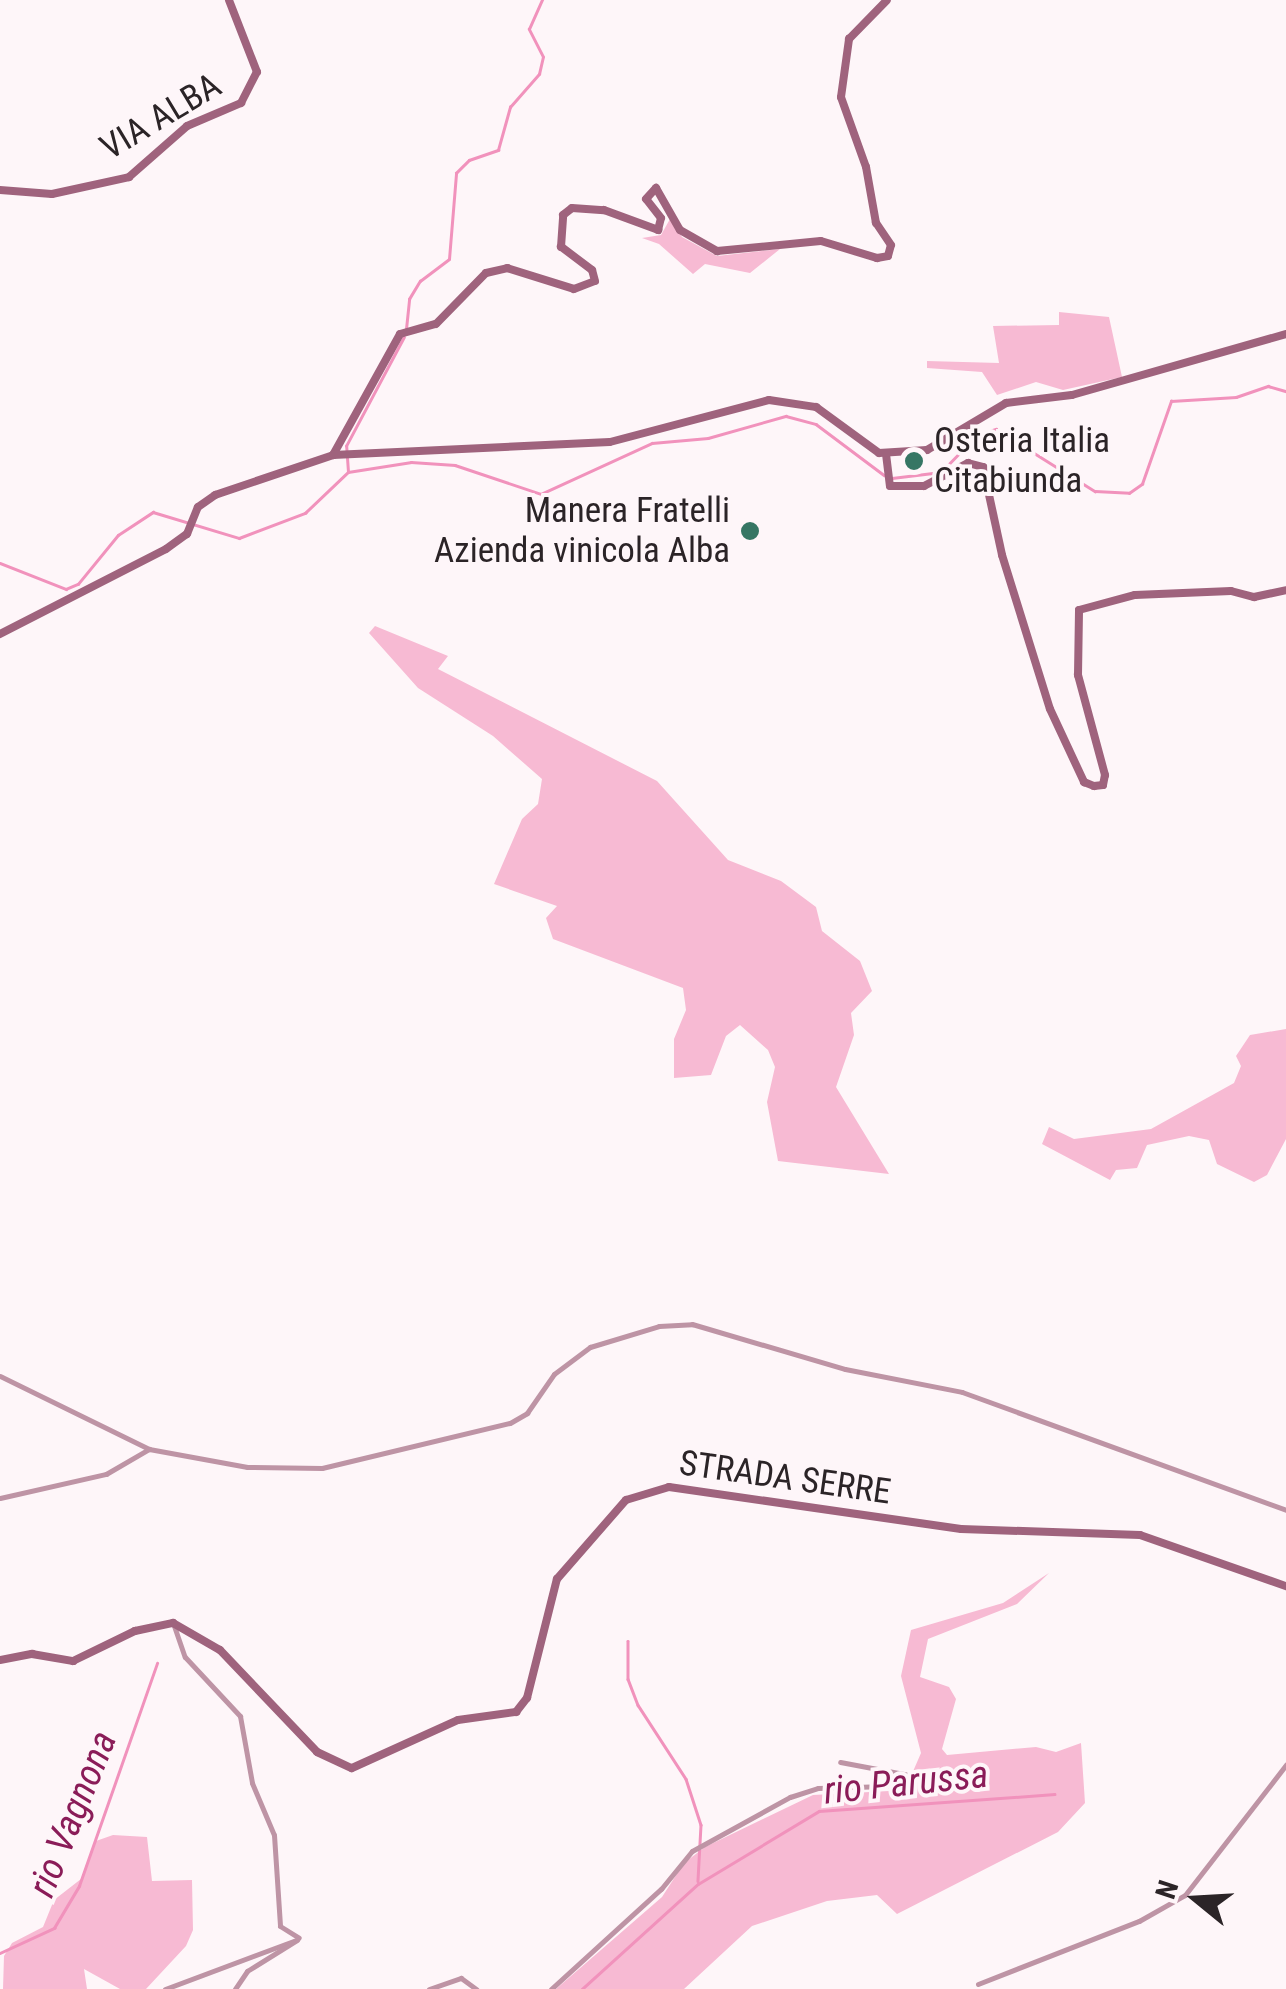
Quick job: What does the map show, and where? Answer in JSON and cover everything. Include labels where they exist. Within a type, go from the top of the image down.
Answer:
[{"type":"street","name":"VIA ALBA","points":[[0,190],[52,194],[129,176],[188,126],[241,103],[256,72],[229,0]]},
{"type":"street","points":[[341,454],[406,334],[436,324],[494,269],[507,268],[553,287],[589,287],[592,270],[561,248],[562,215],[572,208],[604,210],[658,230],[661,218],[646,199],[652,189],[664,192],[680,230],[717,251],[821,242],[877,258],[888,256],[891,245],[876,223],[866,167],[841,97],[850,38],[887,0]]},
{"type":"street","points":[[0,634],[166,549],[188,529],[204,502],[341,454],[610,442],[738,406],[790,400],[816,407],[860,444],[886,454],[940,446],[1006,403],[1072,395],[1286,334]]},
{"type":"street","points":[[886,454],[886,480],[890,486],[924,486],[968,462],[982,466],[1050,709],[1084,782],[1094,786],[1103,785],[1106,775],[1078,675],[1079,610],[1135,595],[1231,591],[1254,597],[1286,590]]},
{"type":"street","points":[[0,1376],[148,1449],[247,1467],[335,1466],[510,1423],[527,1413],[554,1374],[590,1346],[659,1326],[692,1324],[844,1369],[962,1392],[1286,1510]]},
{"type":"street","points":[[0,1498],[106,1474],[148,1449]]},
{"type":"street","name":"STRADA SERRE","points":[[172,1623],[220,1650],[317,1752],[352,1768],[458,1720],[516,1712],[526,1698],[557,1579],[599,1528],[645,1490],[670,1487],[961,1530],[1140,1535],[1286,1586]]},
{"type":"street","points":[[0,1660],[32,1654],[74,1661],[135,1631],[172,1623],[185,1657],[240,1716],[252,1782],[274,1835],[280,1926],[299,1938]]},
{"type":"street","points":[[551,1989],[661,1889],[696,1848],[790,1797],[818,1788],[905,1783],[909,1775],[840,1762]]},
{"type":"street","points":[[978,1984],[1138,1921],[1185,1896],[1286,1765]]},
{"type":"street","points":[[165,1989],[299,1938]]},
{"type":"street","points":[[235,1989],[247,1971],[299,1938]]},
{"type":"street","points":[[429,1989],[461,1978],[476,1989]]},
{"type":"shaded area","points":[[670,219],[682,237],[717,256],[780,249],[750,273],[705,264],[693,274],[659,244],[642,238],[661,235]]},
{"type":"shaded area","points":[[1059,312],[1109,317],[1122,377],[1063,390],[1036,382],[997,395],[982,372],[927,368],[927,361],[999,363],[993,326],[1059,325]]},
{"type":"shaded area","points":[[375,626],[448,656],[438,669],[657,781],[728,860],[781,881],[816,907],[822,931],[860,961],[872,991],[851,1013],[854,1035],[836,1087],[889,1174],[778,1161],[767,1102],[775,1067],[768,1050],[740,1025],[726,1036],[711,1075],[674,1078],[674,1039],[686,1010],[683,988],[553,939],[546,918],[557,906],[494,884],[522,819],[538,804],[542,779],[493,736],[418,688],[369,633]]},
{"type":"shaded area","points":[[1286,1029],[1286,1139],[1267,1175],[1254,1182],[1217,1164],[1209,1140],[1189,1136],[1147,1145],[1137,1168],[1116,1170],[1110,1180],[1042,1144],[1049,1127],[1074,1139],[1151,1129],[1234,1083],[1241,1066],[1236,1056],[1250,1035]]},
{"type":"shaded area","points":[[1049,1573],[1017,1604],[928,1639],[920,1677],[949,1687],[956,1699],[942,1749],[947,1755],[1036,1747],[1056,1752],[1081,1743],[1085,1803],[1058,1832],[897,1914],[877,1895],[827,1901],[752,1926],[684,1989],[556,1989],[662,1897],[684,1863],[705,1847],[813,1795],[889,1791],[908,1783],[921,1753],[901,1676],[911,1630],[1003,1603]]},
{"type":"shaded area","points":[[113,1835],[147,1837],[152,1881],[192,1880],[193,1930],[186,1946],[146,1989],[120,1989],[84,1969],[87,1989],[3,1989],[4,1956],[12,1943],[43,1927],[54,1900],[81,1879],[96,1841]]},
{"type":"waterway","points":[[406,329],[409,299],[420,281],[449,259],[456,173],[469,160],[498,150],[510,107],[539,74],[543,57],[529,29],[542,0]]},
{"type":"waterway","points":[[348,472],[346,446],[404,337]]},
{"type":"waterway","points":[[892,478],[941,472],[977,435],[996,429],[1095,491],[1129,493],[1142,484],[1171,401],[1236,397],[1268,386],[1286,391]]},
{"type":"waterway","points":[[0,563],[66,589],[78,584],[118,535],[153,512],[239,538],[305,513],[348,472],[411,462],[455,465],[541,494],[652,443],[708,438],[786,416],[816,424],[884,475]]},
{"type":"waterway","points":[[628,1641],[628,1679],[638,1705],[686,1779],[701,1825],[698,1881]]},
{"type":"waterway","name":"rio Vagnona","points":[[0,1953],[54,1928],[79,1886],[157,1663]]},
{"type":"waterway","name":"rio Parussa","points":[[582,1989],[698,1884],[819,1811],[1054,1794]]},
{"type":"place","name":"Osteria Italia Citabiunda","points":[[914,461]]},
{"type":"place","name":"Manera Fratelli Azienda vinicola Alba","points":[[750,531]]}]
